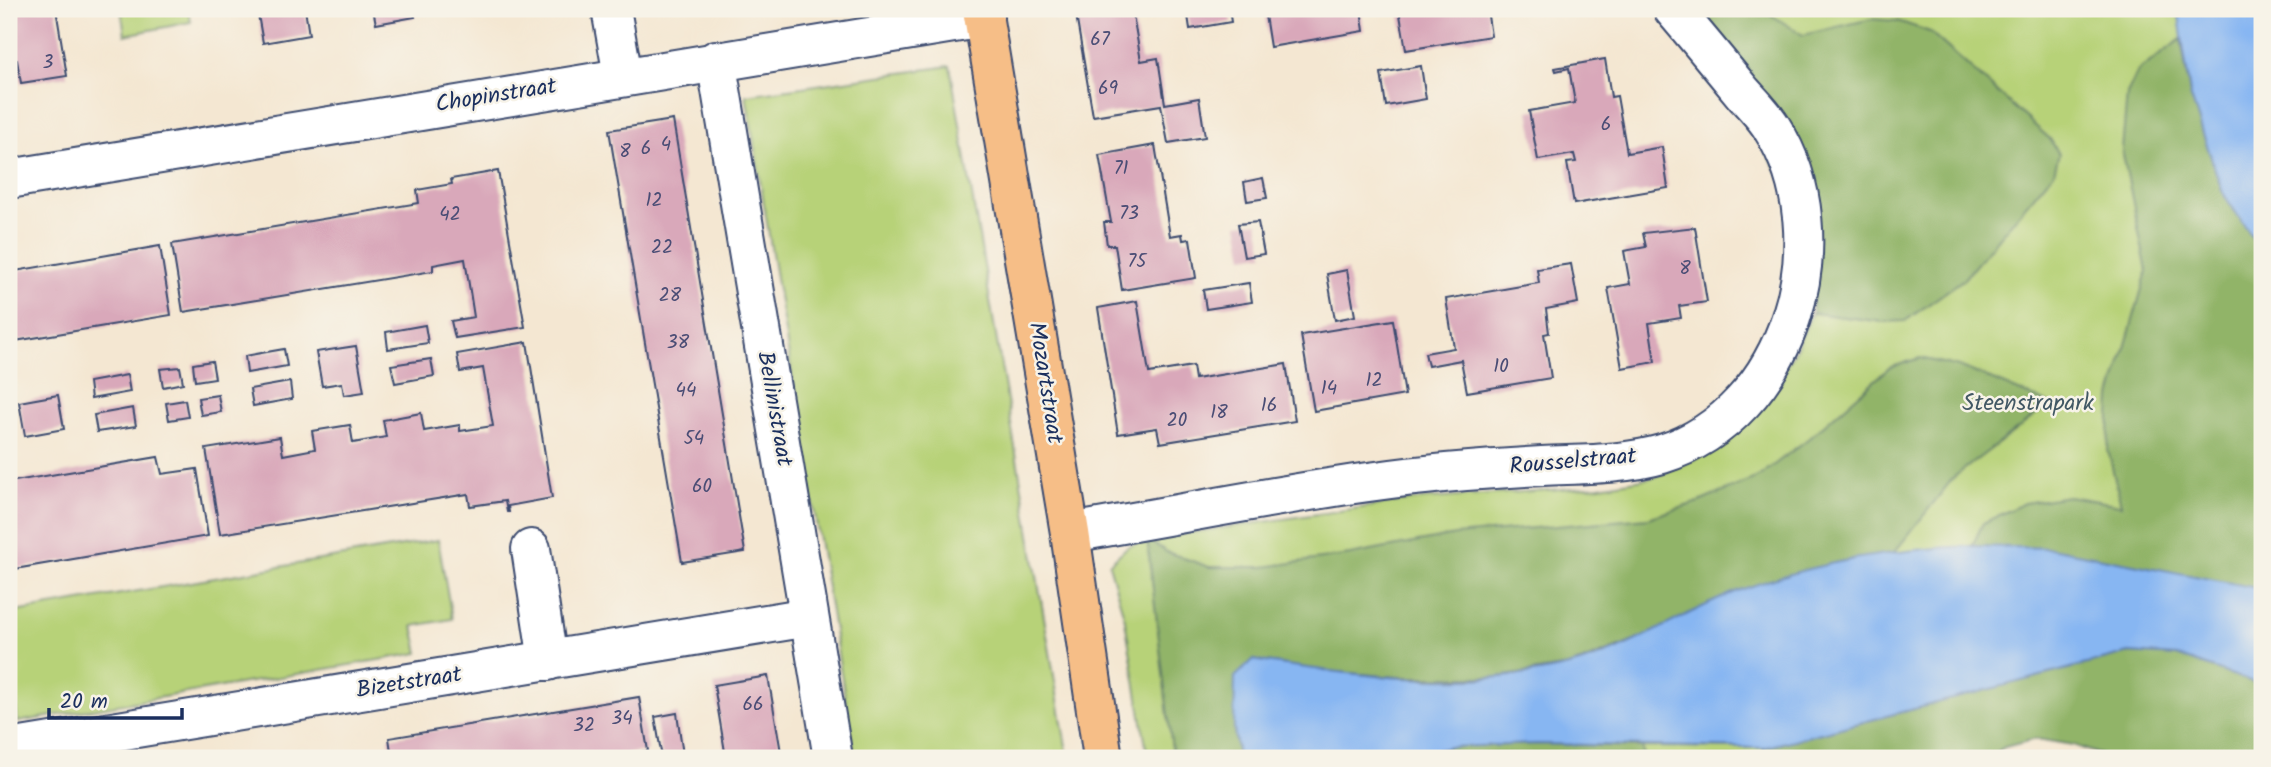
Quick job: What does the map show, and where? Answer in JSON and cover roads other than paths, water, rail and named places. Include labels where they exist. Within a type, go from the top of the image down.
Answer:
[{"type":"main road","name":"Mozartstraat","points":[[983,13],[1070,533],[1103,758]]},
{"type":"street","points":[[611,9],[622,76]]},
{"type":"street","name":"Rousselstraat","points":[[1070,533],[1377,480],[1497,469],[1610,463],[1662,453],[1705,432],[1737,406],[1764,375],[1792,321],[1801,276],[1803,223],[1795,181],[1773,129],[1673,9]]},
{"type":"street","name":"Chopinstraat","points":[[9,178],[983,13]]},
{"type":"street","name":"Bellinistraat","points":[[716,60],[833,758]]},
{"type":"street","points":[[531,549],[548,661]]},
{"type":"street","name":"Bizetstraat","points":[[9,749],[809,617]]},
{"type":"water","points":[[2178,9],[2262,9],[2262,252],[2223,193],[2190,94]]},
{"type":"water","points":[[1972,546],[2051,548],[2262,589],[2262,685],[2177,656],[2129,653],[1763,748],[1537,744],[1449,747],[1408,758],[1238,758],[1234,728],[1235,677],[1253,660],[1371,676],[1451,679],[1530,674],[1592,659],[1721,598],[1770,580],[1885,554]]},
{"type":"park label","name":"Steenstrapark","points":[[2028,404]]}]
